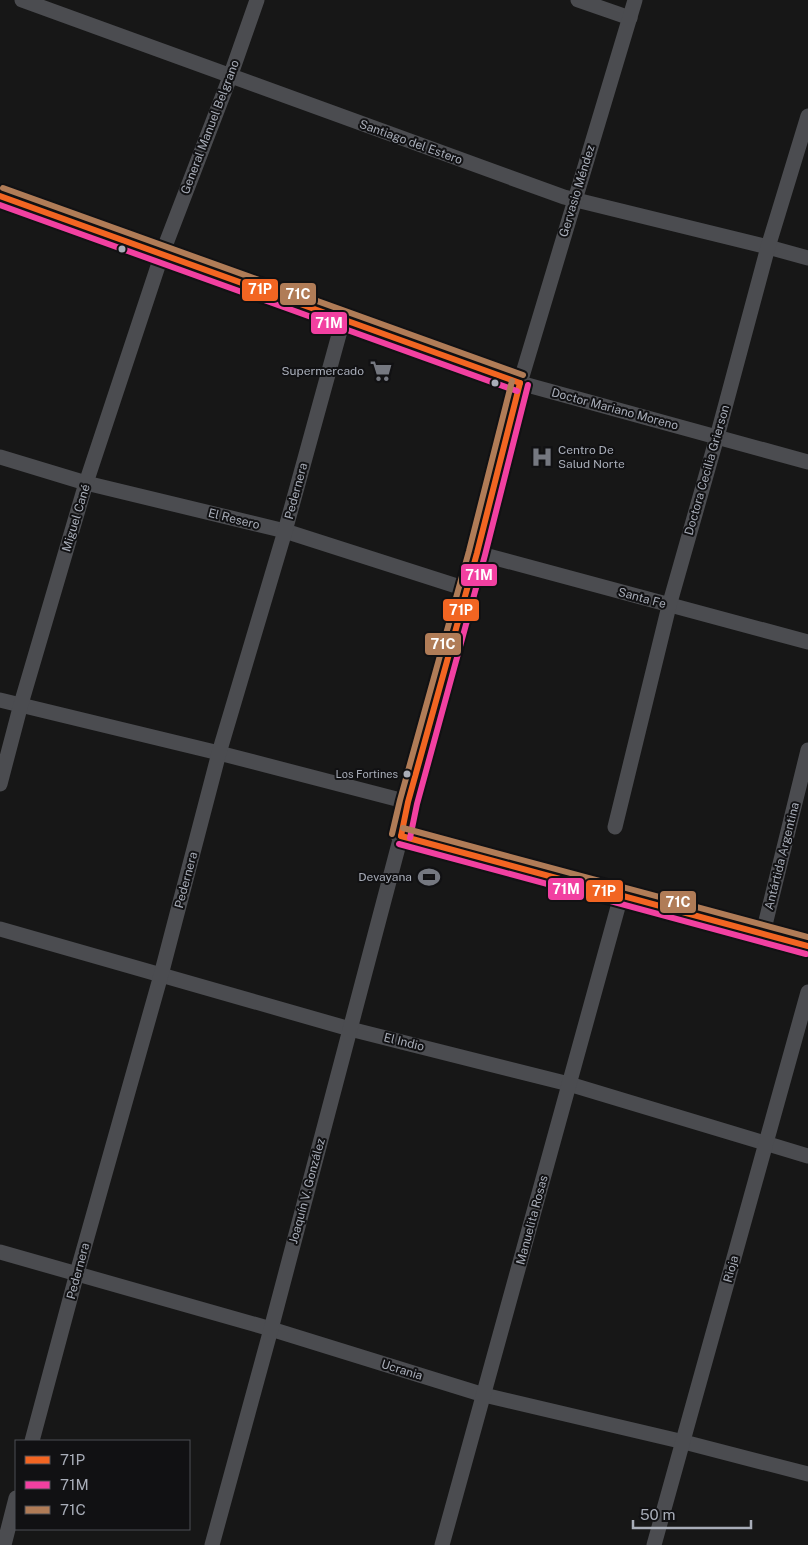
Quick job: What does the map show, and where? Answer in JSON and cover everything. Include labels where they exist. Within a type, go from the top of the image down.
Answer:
[{"type":"street","name":"Santiago del Estero","points":[[22,0],[575,200],[768,246],[808,258]]},
{"type":"street","name":"General Manuel Belgrano","points":[[162,254],[257,0]]},
{"type":"street","points":[[578,0],[630,18]]},
{"type":"street","name":"Gervasio Méndez","points":[[520,383],[635,0]]},
{"type":"street","name":"Doctora Cecilia Grierson","points":[[615,827],[669,606],[768,246],[808,116]]},
{"type":"street","name":"Doctor Mariano Moreno","points":[[0,196],[520,383],[808,462]]},
{"type":"street","name":"Miguel Cané","points":[[0,784],[21,704],[86,484],[162,254]]},
{"type":"street","name":"Pedernera","points":[[32,1440],[161,975],[219,753],[285,532],[343,320]]},
{"type":"street","points":[[520,383],[477,553],[408,802],[401,836],[808,946]]},
{"type":"street","name":"El Resero","points":[[0,457],[86,484],[285,532],[466,589]]},
{"type":"street","name":"Santa Fe","points":[[477,553],[808,642]]},
{"type":"street","points":[[0,700],[219,753],[408,802]]},
{"type":"street","name":"Antártida Argentina","points":[[763,933],[808,750]]},
{"type":"street","name":"Joaquín V. González","points":[[212,1545],[401,836]]},
{"type":"street","name":"Manuelita Rosas","points":[[442,1545],[622,896]]},
{"type":"street","name":"El Indio","points":[[0,929],[350,1029],[570,1084],[808,1156]]},
{"type":"street","name":"Rioja","points":[[654,1545],[808,992]]},
{"type":"street","name":"Ucrania","points":[[0,1252],[271,1329],[484,1395],[684,1442],[808,1474]]},
{"type":"street","points":[[4,1545],[15,1502]]},
{"type":"transit line","name":"71C","points":[[3,188],[523,375]]},
{"type":"transit line","name":"71P","points":[[0,196],[520,383]]},
{"type":"transit line","name":"71M","points":[[0,205],[517,391]]},
{"type":"transit line","name":"71C","points":[[392,834],[469,551],[512,381]]},
{"type":"transit line","name":"71P","points":[[401,836],[408,802],[477,553],[520,383]]},
{"type":"transit line","name":"71M","points":[[410,838],[417,804],[485,555],[528,385]]},
{"type":"transit line","name":"71C","points":[[403,828],[808,937]]},
{"type":"transit line","name":"71P","points":[[401,836],[808,946]]},
{"type":"transit line","name":"71M","points":[[399,844],[806,954]]},
{"type":"place","name":"Supermercado","points":[[381,371]]},
{"type":"place","name":"Centro De Salud Norte","points":[[542,457]]},
{"type":"place","name":"Los Fortines","points":[[407,774]]},
{"type":"place","name":"Devayana","points":[[429,877]]}]
